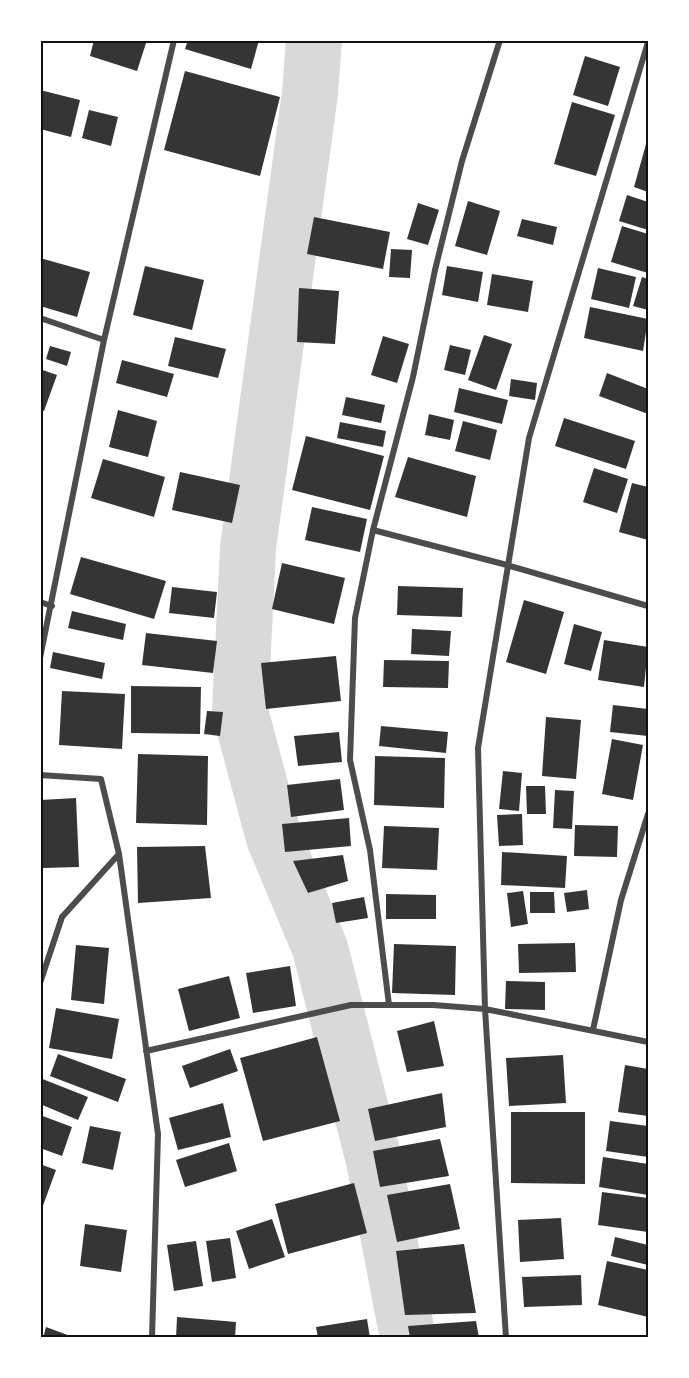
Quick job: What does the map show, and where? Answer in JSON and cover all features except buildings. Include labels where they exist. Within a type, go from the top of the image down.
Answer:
[{"type":"street","points":[[40,658],[104,340],[174,40]]},
{"type":"street","points":[[389,1005],[370,850],[350,760],[355,618],[373,530],[413,377],[435,270],[462,162],[500,40]]},
{"type":"street","points":[[506,1338],[485,1008],[478,748],[529,438],[648,42]]},
{"type":"street","points":[[40,318],[104,340]]},
{"type":"street","points":[[373,530],[507,565],[648,606]]},
{"type":"street","points":[[40,602],[52,606]]},
{"type":"street","points":[[40,775],[101,779],[119,854],[158,1134],[152,1338]]},
{"type":"street","points":[[593,1030],[621,900],[648,814]]},
{"type":"street","points":[[40,983],[62,917],[119,854]]},
{"type":"street","points":[[146,1051],[351,1005],[433,1005],[485,1008],[648,1042]]},
{"type":"waterway","points":[[314,40],[310,93],[248,548],[240,711],[274,838],[320,948],[374,1161],[408,1338]]}]
